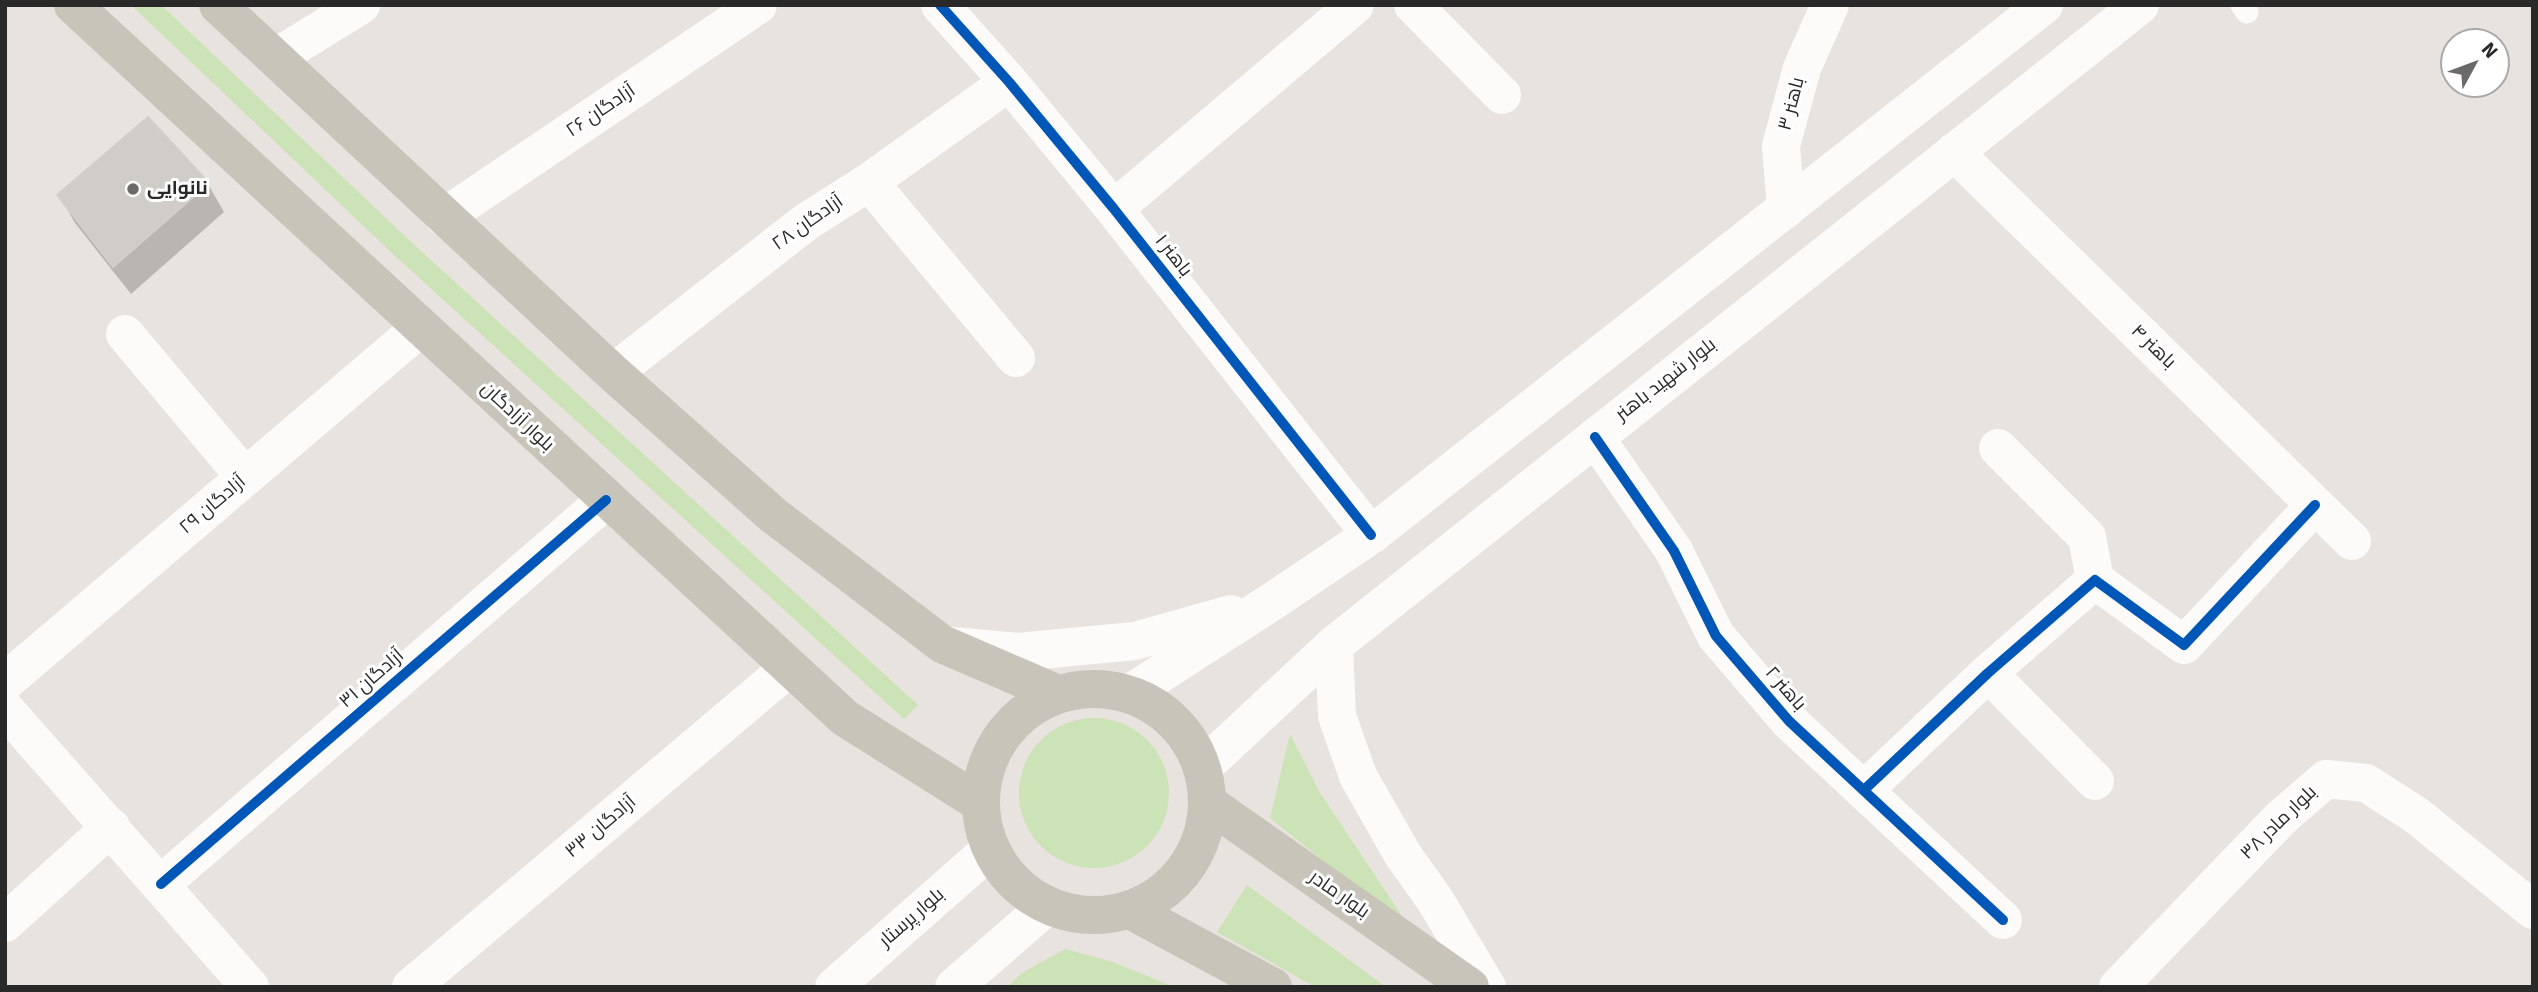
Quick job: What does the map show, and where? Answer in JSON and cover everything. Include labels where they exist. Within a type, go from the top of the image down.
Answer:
[{"type":"main road","name":"بلوار آزادگان","points":[[73,5],[845,718],[981,803]]},
{"type":"main road","points":[[218,5],[613,373],[773,515],[942,645],[1058,694]]},
{"type":"main road","points":[[1094,688],[1129,694],[1161,710],[1186,735],[1205,785],[1203,838],[1187,869],[1161,894],[1130,911],[1102,916],[1074,914],[1047,906],[1024,891],[1005,872],[991,849],[983,826],[981,803],[986,767],[1002,736],[1027,710],[1058,694],[1094,688]]},
{"type":"main road","name":"بلوار مادر","points":[[1205,785],[1471,987]]},
{"type":"main road","points":[[1130,911],[1273,987]]},
{"type":"street","points":[[275,58],[360,5]]},
{"type":"street","name":"آزادگان ۲۶","points":[[444,217],[758,5]]},
{"type":"street","name":"باهنر ۱","points":[[940,5],[1009,82],[1114,209],[1371,534]]},
{"type":"street","points":[[1114,209],[1355,5]]},
{"type":"street","points":[[1413,5],[1502,95]]},
{"type":"street","name":"باهنر ۳","points":[[1786,208],[1781,146],[1802,68],[1830,5]]},
{"type":"street","points":[[1129,694],[1371,534],[2044,5]]},
{"type":"street","name":"بلوار شهید باهنر","points":[[1205,785],[1334,645],[2140,5]]},
{"type":"street","name":"آزادگان ۲۸","points":[[613,373],[806,222],[869,182],[1009,82]]},
{"type":"street","name":"باهنر ۴","points":[[1954,152],[2352,541]]},
{"type":"street","points":[[869,182],[1016,358]]},
{"type":"street","name":"آزادگان ۲۹","points":[[5,682],[420,328]]},
{"type":"street","points":[[125,334],[245,477]]},
{"type":"street","name":"باهنر ۲","points":[[1595,437],[1674,551],[1716,636],[1788,721],[2003,920]]},
{"type":"street","points":[[1998,448],[2087,537],[2095,580],[2184,645],[2315,505]]},
{"type":"street","name":"آزادگان ۳۱","points":[[161,884],[606,500]]},
{"type":"street","points":[[1864,790],[1989,673],[2095,580]]},
{"type":"street","points":[[942,645],[1018,652],[1135,641],[1273,601]]},
{"type":"street","points":[[1334,645],[1337,716],[1358,776],[1403,855],[1435,900],[1487,987]]},
{"type":"street","name":"آزادگان ۳۳","points":[[411,987],[790,667]]},
{"type":"street","points":[[1989,673],[2095,781]]},
{"type":"street","points":[[5,709],[250,987]]},
{"type":"street","name":"بلوار مادر ۳۸","points":[[2118,987],[2281,818],[2326,779],[2366,783],[2416,815],[2533,910]]},
{"type":"street","points":[[5,923],[111,827]]},
{"type":"street","name":"بلوار پرستار","points":[[834,987],[991,849]]},
{"type":"street","points":[[954,987],[1047,906]]},
{"type":"green space","points":[[131,5],[161,5],[409,240],[918,705],[904,719],[394,255]]},
{"type":"green space","points":[[1094,718],[1123,724],[1147,740],[1163,764],[1169,793],[1163,822],[1147,846],[1123,862],[1094,868],[1065,862],[1041,846],[1025,822],[1019,793],[1025,764],[1041,740],[1065,724]]},
{"type":"green space","points":[[1290,734],[1320,793],[1414,934],[1270,818]]},
{"type":"green space","points":[[1247,885],[1386,987],[1315,987],[1217,932]]},
{"type":"green space","points":[[1065,949],[1113,962],[1174,987],[1007,987],[1022,973]]},
{"type":"building","name":"نانوایی","points":[[148,117],[209,183],[113,267],[57,195]]},
{"type":"cycle path","points":[[940,5],[1009,82],[1114,209],[1371,535]]},
{"type":"cycle path","points":[[1595,437],[1674,551],[1716,636],[1789,721],[2003,920]]},
{"type":"cycle path","points":[[161,884],[606,500]]},
{"type":"cycle path","points":[[1864,790],[1988,673],[2095,580],[2184,645],[2315,505]]},
{"type":"place","name":"نانوایی","points":[[133,189]]}]
